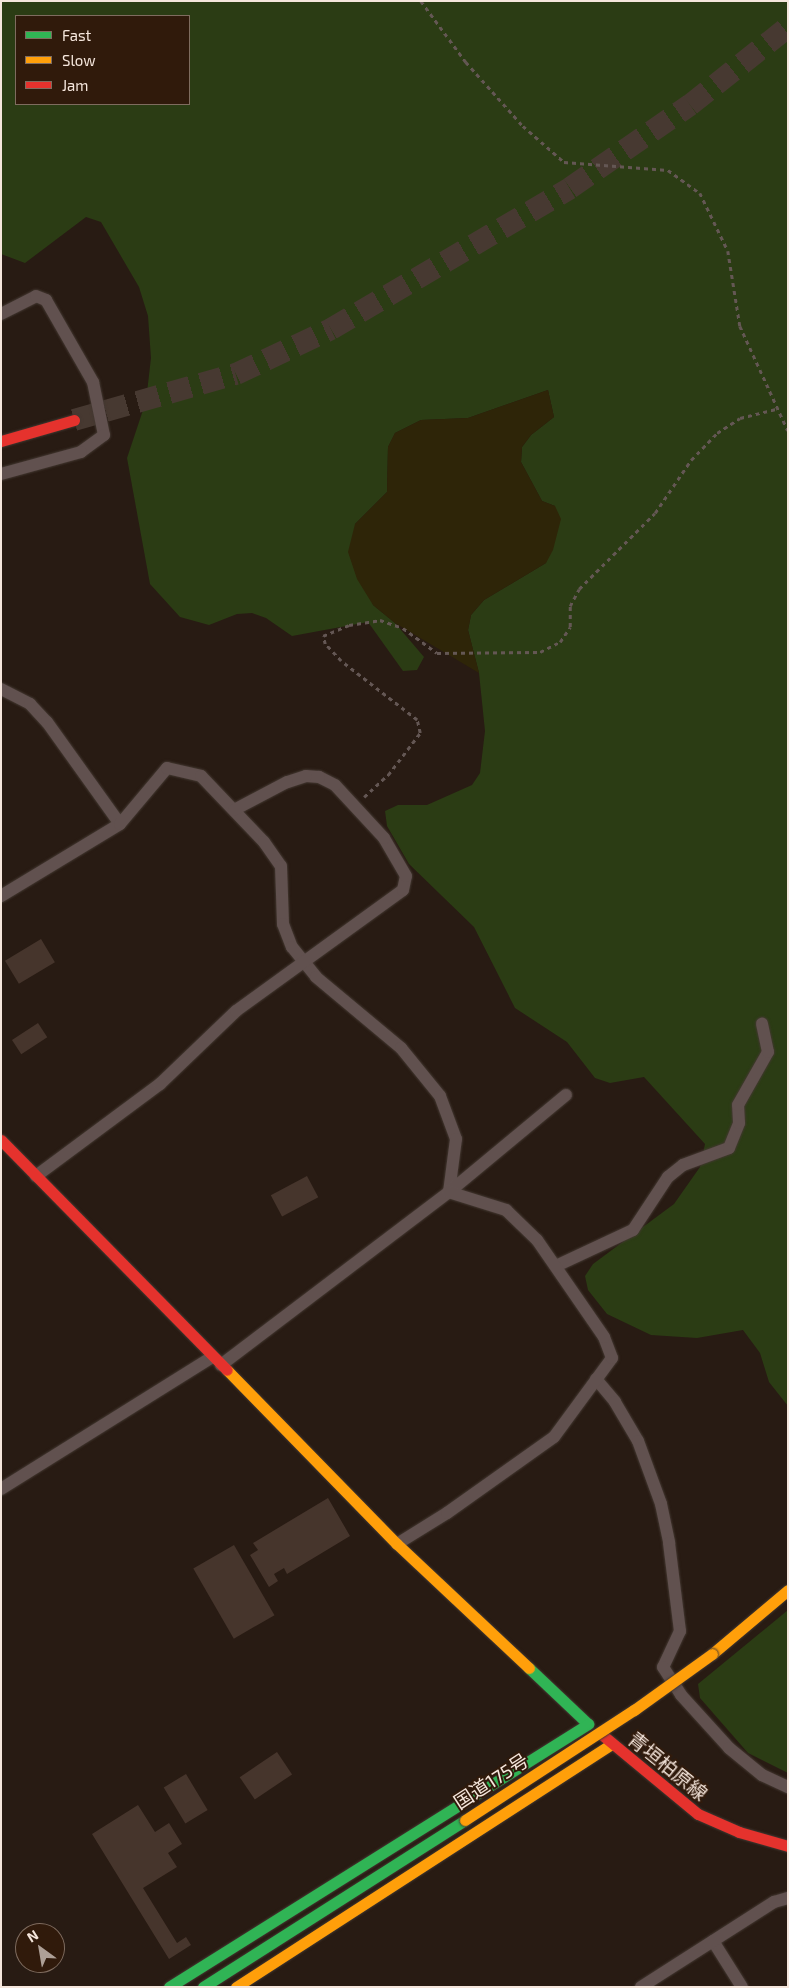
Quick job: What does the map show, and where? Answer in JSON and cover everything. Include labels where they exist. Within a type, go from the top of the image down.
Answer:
[{"type":"main road","points":[[1,441],[74,420]]},
{"type":"main road","name":"青垣柏原線","points":[[1,1140],[397,1544],[588,1724],[698,1814],[739,1832],[788,1846]]},
{"type":"main road","name":"国道175号","points":[[203,1987],[634,1710],[712,1654],[788,1590]]},
{"type":"main road","points":[[169,1987],[588,1724]]},
{"type":"main road","points":[[236,1987],[612,1744]]},
{"type":"street","points":[[1,314],[36,296],[46,300],[93,382],[104,435],[81,452],[1,474]]},
{"type":"street","points":[[1,689],[30,704],[47,722],[120,824]]},
{"type":"street","points":[[1,896],[120,824],[167,768],[201,776],[234,810],[281,866],[283,924],[292,946],[316,977],[401,1048],[429,1078],[440,1096],[456,1139],[449,1192]]},
{"type":"street","points":[[36,1176],[160,1084],[236,1011],[402,890],[406,876],[398,858],[384,838],[353,807],[335,785],[319,777],[306,776],[287,782],[234,810]]},
{"type":"street","points":[[556,1266],[633,1230],[668,1177],[683,1165],[729,1148],[739,1123],[738,1105],[768,1052],[762,1024]]},
{"type":"street","points":[[1,1489],[216,1361],[449,1192],[566,1095]]},
{"type":"street","points":[[397,1544],[448,1513],[554,1437],[612,1358],[604,1337],[537,1240],[506,1210],[449,1192]]},
{"type":"street","points":[[596,1379],[615,1402],[638,1441],[665,1523],[680,1631],[663,1667],[681,1695],[729,1748],[762,1775],[788,1787]]},
{"type":"street","points":[[641,1987],[774,1902],[788,1898]]},
{"type":"street","points":[[713,1940],[742,1987]]},
{"type":"path","points":[[421,1],[466,62],[523,126],[564,162],[668,170],[700,192],[728,251],[740,326],[788,431]]},
{"type":"path","points":[[353,807],[388,774],[420,733],[417,720],[341,661],[325,644],[323,636],[349,625],[380,620],[403,628],[437,653],[540,652],[560,642],[570,627],[570,606],[579,589],[655,512],[690,460],[717,433],[740,418],[777,409]]},
{"type":"green space","points":[[1,1],[788,1],[788,1406],[769,1382],[760,1353],[743,1330],[697,1338],[651,1335],[607,1314],[588,1290],[585,1276],[593,1264],[674,1204],[700,1167],[705,1144],[644,1077],[610,1083],[595,1078],[567,1042],[515,1008],[474,927],[409,864],[387,826],[385,811],[398,805],[427,805],[472,785],[480,773],[485,731],[479,673],[468,630],[471,615],[484,600],[546,563],[555,506],[542,501],[521,462],[522,447],[531,435],[554,417],[548,390],[468,418],[421,420],[395,433],[388,447],[387,492],[355,524],[373,605],[395,623],[424,657],[417,670],[403,671],[368,622],[292,636],[266,618],[252,613],[237,614],[209,625],[180,617],[150,584],[127,458],[146,401],[151,358],[148,316],[139,287],[101,222],[86,217],[25,263],[1,254]]},
{"type":"green space","points":[[788,1610],[788,1773],[748,1753],[700,1698],[698,1684]]},
{"type":"sand","points":[[548,390],[554,417],[531,435],[522,447],[521,462],[542,501],[555,506],[561,519],[553,550],[546,563],[484,600],[471,615],[468,630],[479,673],[395,623],[373,605],[357,579],[348,552],[355,524],[387,492],[388,447],[395,433],[421,420],[468,418]]},
{"type":"building","points":[[41,939],[55,962],[19,984],[5,961]]},
{"type":"building","points":[[38,1023],[47,1037],[21,1054],[12,1040]]},
{"type":"building","points":[[307,1176],[318,1197],[282,1216],[271,1195]]},
{"type":"building","points":[[328,1498],[350,1536],[287,1574],[284,1568],[274,1574],[278,1581],[269,1587],[250,1555],[258,1550],[253,1543]]},
{"type":"building","points":[[234,1545],[274,1615],[234,1639],[193,1568]]},
{"type":"building","points":[[277,1752],[292,1774],[255,1800],[240,1777]]},
{"type":"building","points":[[186,1774],[208,1810],[185,1823],[164,1787]]},
{"type":"building","points":[[138,1805],[155,1832],[169,1823],[182,1844],[168,1853],[177,1867],[143,1888],[177,1943],[186,1937],[191,1945],[169,1959],[92,1834]]},
{"type":"tunnel","points":[[74,420],[236,374],[331,329],[570,188],[690,105],[788,27]]},
{"type":"traffic: fast","points":[[529,1668],[588,1724]]},
{"type":"traffic: fast","points":[[169,1987],[588,1724]]},
{"type":"traffic: fast","points":[[203,1987],[465,1820]]},
{"type":"traffic: slow","points":[[227,1370],[397,1544],[529,1668]]},
{"type":"traffic: slow","points":[[712,1654],[788,1590]]},
{"type":"traffic: slow","points":[[465,1820],[634,1710],[712,1654]]},
{"type":"traffic: slow","points":[[236,1987],[612,1744]]},
{"type":"traffic: jam","points":[[1,441],[74,420]]},
{"type":"traffic: jam","points":[[1,1140],[227,1370]]},
{"type":"traffic: jam","points":[[600,1733],[698,1814],[739,1832],[788,1846]]}]
